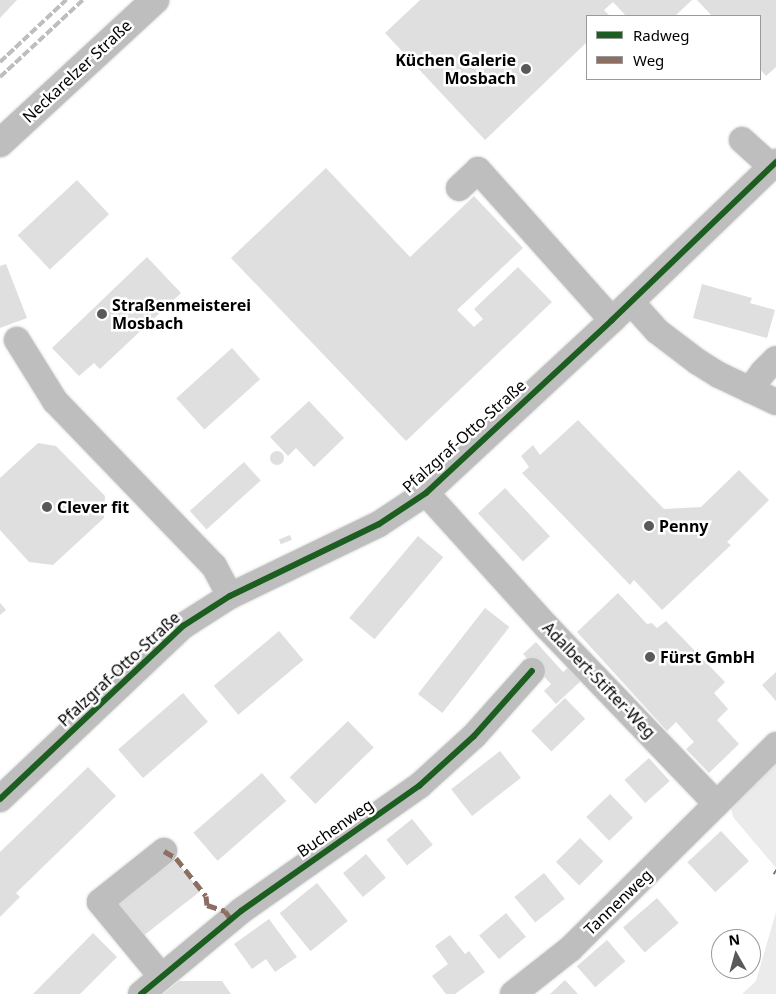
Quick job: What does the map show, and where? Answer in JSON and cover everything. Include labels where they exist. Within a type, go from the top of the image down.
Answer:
[{"type":"main road","name":"Neckarelzer Straße","points":[[0,143],[154,0]]},
{"type":"street","points":[[742,140],[774,164]]},
{"type":"street","name":"Pfalzgraf-Otto-Straße","points":[[0,799],[184,626],[230,596],[379,524],[426,493],[622,311],[774,164]]},
{"type":"street","points":[[459,188],[478,170],[622,311],[657,331],[698,362],[776,402]]},
{"type":"street","points":[[17,340],[55,401],[214,566],[230,596]]},
{"type":"street","points":[[750,390],[763,372],[776,359]]},
{"type":"street","name":"Adalbert-Stifter-Weg","points":[[426,493],[547,627],[717,804]]},
{"type":"street","name":"Buchenweg","points":[[141,994],[241,910],[420,786],[474,736],[532,671]]},
{"type":"street","points":[[717,804],[776,744]]},
{"type":"street","name":"Tannenweg","points":[[513,994],[570,948],[717,804]]},
{"type":"street","points":[[161,976],[100,902],[164,851]]},
{"type":"shaded area","points":[[776,758],[776,868],[733,817],[731,807]]},
{"type":"shaded area","points":[[776,912],[776,994],[742,994],[757,979],[761,979],[761,964]]},
{"type":"building","points":[[0,0],[17,0],[0,18]]},
{"type":"building","points":[[420,0],[692,0],[676,15],[625,15],[613,2],[604,10],[609,15],[586,15],[586,43],[485,140],[385,33]]},
{"type":"building","points":[[697,0],[776,0],[776,67],[766,76],[761,70],[761,15],[711,15]]},
{"type":"building","points":[[326,168],[410,257],[474,196],[523,248],[457,310],[474,327],[483,319],[474,309],[518,267],[552,302],[406,441],[231,258]]},
{"type":"building","points":[[77,180],[109,214],[50,270],[18,235]]},
{"type":"building","points":[[147,257],[181,293],[100,369],[94,363],[79,376],[52,348]]},
{"type":"building","points":[[6,264],[27,318],[0,328],[0,266]]},
{"type":"building","points":[[702,284],[752,298],[750,303],[775,310],[767,338],[693,318]]},
{"type":"building","points":[[232,348],[260,379],[204,429],[176,398]]},
{"type":"building","points":[[309,401],[344,438],[314,467],[296,448],[288,456],[270,437]]},
{"type":"building","points":[[578,420],[664,509],[701,507],[739,470],[769,500],[727,542],[731,545],[662,610],[634,580],[630,585],[522,473],[529,467],[521,456],[533,445],[540,455]]},
{"type":"building","points":[[38,443],[56,446],[105,496],[104,518],[53,565],[29,562],[0,530],[0,478]]},
{"type":"building","points":[[274,451],[280,451],[284,458],[280,465],[274,465],[270,461],[270,455]]},
{"type":"building","points":[[244,462],[261,481],[206,529],[190,511]]},
{"type":"building","points":[[505,488],[550,536],[523,562],[478,513]]},
{"type":"building","points":[[290,535],[292,540],[281,544],[279,539]]},
{"type":"building","points":[[418,536],[443,557],[375,639],[349,618]]},
{"type":"building","name":"Fürst GmbH","points":[[618,593],[647,624],[652,623],[657,628],[666,621],[725,682],[714,693],[728,709],[717,720],[739,744],[709,773],[686,749],[694,742],[676,722],[667,731],[577,632]]},
{"type":"building","points":[[0,603],[6,610],[0,615]]},
{"type":"building","points":[[485,608],[509,627],[442,713],[418,694]]},
{"type":"building","points":[[279,631],[303,660],[238,715],[214,686]]},
{"type":"building","points":[[536,642],[563,672],[570,666],[583,679],[556,704],[544,691],[551,684],[523,654]]},
{"type":"building","points":[[776,672],[776,701],[762,685]]},
{"type":"building","points":[[183,693],[208,722],[143,778],[118,749]]},
{"type":"building","points":[[565,698],[585,719],[551,752],[531,731]]},
{"type":"building","points":[[348,721],[374,748],[315,804],[290,777]]},
{"type":"building","points":[[500,751],[521,778],[472,816],[451,789]]},
{"type":"building","points":[[649,758],[670,781],[645,803],[624,780]]},
{"type":"building","points":[[88,767],[116,796],[16,893],[20,897],[0,917],[0,852]]},
{"type":"building","points":[[262,773],[286,801],[218,861],[193,833]]},
{"type":"building","points":[[610,794],[633,818],[609,841],[586,817]]},
{"type":"building","points":[[412,819],[433,845],[407,865],[386,840]]},
{"type":"building","points":[[721,831],[749,861],[715,892],[687,862]]},
{"type":"building","points":[[580,838],[603,861],[579,885],[556,862]]},
{"type":"building","points":[[366,854],[386,878],[363,897],[343,873]]},
{"type":"building","points":[[175,859],[200,891],[140,939],[114,906]]},
{"type":"building","points":[[544,873],[565,899],[535,923],[514,897]]},
{"type":"building","points":[[317,883],[348,921],[311,951],[280,913]]},
{"type":"building","points":[[657,898],[679,923],[645,952],[623,928]]},
{"type":"building","points":[[506,913],[526,937],[499,959],[479,935]]},
{"type":"building","points":[[269,919],[297,957],[275,972],[266,959],[252,969],[234,944]]},
{"type":"building","points":[[93,933],[117,957],[80,994],[33,994]]},
{"type":"building","points":[[450,935],[465,954],[469,951],[485,972],[455,994],[446,994],[432,976],[448,964],[435,946]]},
{"type":"building","points":[[607,940],[625,961],[595,987],[577,966]]},
{"type":"building","points":[[565,980],[578,994],[550,994]]},
{"type":"building","points":[[179,981],[222,981],[231,994],[163,994]]},
{"type":"railway","points":[[0,62],[66,0]]},
{"type":"railway","points":[[0,77],[83,0]]},
{"type":"marked path","points":[[164,851],[176,858],[206,896],[207,905],[225,911],[230,918]]},
{"type":"cycle path","points":[[0,799],[183,626],[230,596],[379,524],[426,493],[612,320],[776,162]]},
{"type":"cycle path","points":[[141,994],[241,911],[419,786],[474,736],[532,671]]},
{"type":"place","name":"Küchen Galerie Mosbach","points":[[526,69]]},
{"type":"place","name":"Straßenmeisterei Mosbach","points":[[102,314]]},
{"type":"place","name":"Clever fit","points":[[47,507]]},
{"type":"place","name":"Penny","points":[[649,526]]},
{"type":"place","name":"Fürst GmbH","points":[[650,657]]}]
